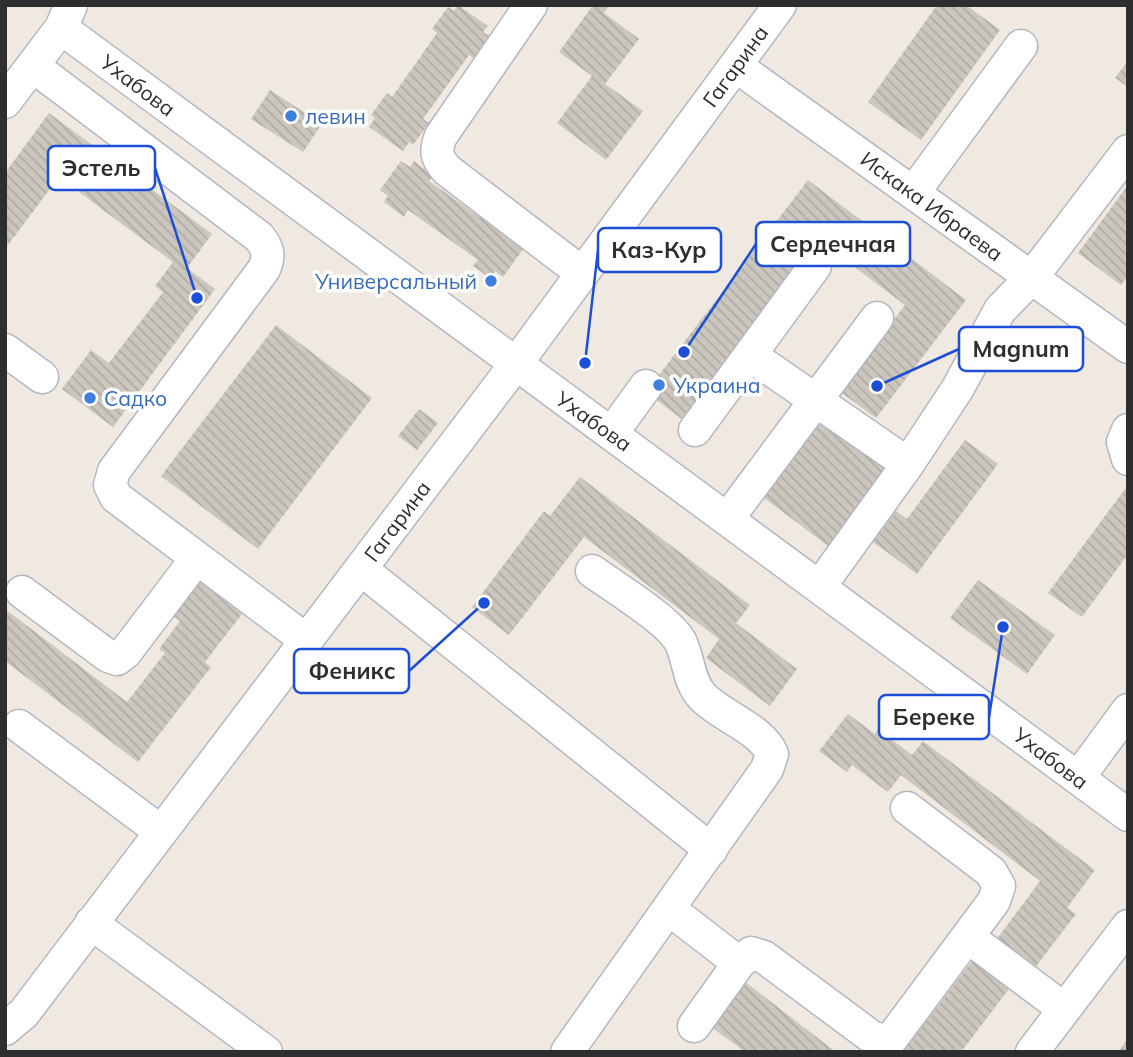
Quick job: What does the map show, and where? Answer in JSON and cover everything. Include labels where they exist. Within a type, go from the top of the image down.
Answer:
[{"type":"street","points":[[531,5],[441,136],[436,146],[437,155],[447,170],[582,273]]},
{"type":"street","name":"Гагарина","points":[[5,1029],[24,1013],[362,569],[780,5]]},
{"type":"street","points":[[5,102],[66,17]]},
{"type":"street","name":"Ухабова","points":[[66,17],[515,365],[728,518],[1128,815]]},
{"type":"street","points":[[913,192],[1021,46]]},
{"type":"street","name":"Искака Ибраева","points":[[736,65],[1128,347]]},
{"type":"street","points":[[33,66],[266,245],[268,261],[264,269],[110,478],[111,491],[306,640]]},
{"type":"street","points":[[820,586],[908,464],[958,388],[1000,310],[1032,277],[1128,151]]},
{"type":"street","points":[[695,430],[815,266]]},
{"type":"street","points":[[728,518],[877,318]]},
{"type":"street","points":[[5,350],[42,377]]},
{"type":"street","points":[[750,355],[908,464]]},
{"type":"street","points":[[612,433],[646,386]]},
{"type":"street","points":[[1128,430],[1123,442],[1128,459]]},
{"type":"street","points":[[22,592],[108,656],[117,659],[125,653],[197,558]]},
{"type":"street","points":[[362,569],[711,850]]},
{"type":"street","points":[[567,1052],[767,769],[772,754],[769,747],[703,697],[693,680],[681,643],[668,627],[592,571]]},
{"type":"street","points":[[1078,778],[1128,710]]},
{"type":"street","points":[[19,726],[160,831]]},
{"type":"street","points":[[694,1026],[739,963],[751,953],[758,954],[873,1038],[887,1041],[897,1032],[968,937],[993,901],[999,886],[991,872],[906,808]]},
{"type":"street","points":[[669,909],[739,963]]},
{"type":"street","points":[[91,923],[266,1052]]},
{"type":"street","points":[[1032,1052],[1128,926]]},
{"type":"street","points":[[968,937],[1064,1009]]},
{"type":"building","points":[[458,5],[488,26],[483,32],[491,37],[475,59],[469,55],[423,119],[429,123],[413,145],[409,142],[403,151],[369,127],[375,118],[371,115],[387,93],[392,97],[437,33],[432,29],[448,7],[454,11]]},
{"type":"building","points":[[593,5],[609,5],[604,13],[639,39],[605,84],[643,111],[606,160],[557,123],[592,76],[559,52]]},
{"type":"building","points":[[937,5],[966,5],[1000,30],[921,140],[868,102]]},
{"type":"building","points":[[1128,61],[1128,87],[1115,78]]},
{"type":"building","points":[[270,90],[322,124],[303,152],[251,119]]},
{"type":"building","points":[[49,113],[212,234],[187,268],[215,289],[113,427],[62,389],[91,350],[109,363],[163,292],[155,286],[173,262],[59,177],[5,249],[5,173]]},
{"type":"building","points":[[401,161],[410,167],[414,161],[433,176],[429,181],[498,230],[502,225],[524,248],[503,277],[495,271],[490,278],[473,266],[478,260],[408,210],[404,217],[384,202],[388,196],[380,190]]},
{"type":"building","points":[[808,180],[966,300],[876,418],[839,391],[905,305],[819,240],[683,420],[646,392]]},
{"type":"building","points":[[1128,185],[1128,276],[1121,285],[1078,253]]},
{"type":"building","points":[[276,325],[372,398],[258,549],[161,476]]},
{"type":"building","points":[[419,409],[438,423],[417,450],[398,436]]},
{"type":"building","points":[[808,419],[832,421],[889,464],[828,546],[755,491]]},
{"type":"building","points":[[965,440],[998,464],[917,574],[873,542],[896,511],[907,519]]},
{"type":"building","points":[[580,477],[750,605],[736,623],[797,669],[770,706],[706,658],[719,639],[584,537],[509,635],[472,607],[544,511],[550,516]]},
{"type":"building","points":[[1128,485],[1128,554],[1082,617],[1048,593]]},
{"type":"building","points":[[978,580],[1055,635],[1027,674],[950,618]]},
{"type":"building","points":[[199,581],[242,614],[205,662],[211,667],[138,762],[5,661],[5,609],[127,702],[165,653],[159,649],[180,621],[173,616]]},
{"type":"building","points":[[848,714],[875,734],[878,729],[912,755],[923,741],[1095,870],[1067,908],[1076,914],[1034,969],[996,940],[1040,881],[901,775],[888,792],[852,765],[847,772],[819,751]]},
{"type":"building","points":[[972,961],[1009,989],[961,1052],[903,1052]]},
{"type":"building","points":[[740,978],[836,1052],[745,1052],[706,1023]]},
{"type":"building","points":[[1128,1038],[1128,1052],[1118,1052]]},
{"type":"place","name":"левин","points":[[291,116]]},
{"type":"place","name":"Универсальный","points":[[491,281]]},
{"type":"place","name":"Эстель","points":[[197,298]]},
{"type":"place","name":"Сердечная","points":[[684,352]]},
{"type":"place","name":"Каз-Кур","points":[[585,363]]},
{"type":"place","name":"Украина","points":[[659,385]]},
{"type":"place","name":"Magnum","points":[[877,386]]},
{"type":"place","name":"Садко","points":[[90,398]]},
{"type":"place","name":"Феникс","points":[[484,603]]},
{"type":"place","name":"Береке","points":[[1003,627]]}]
